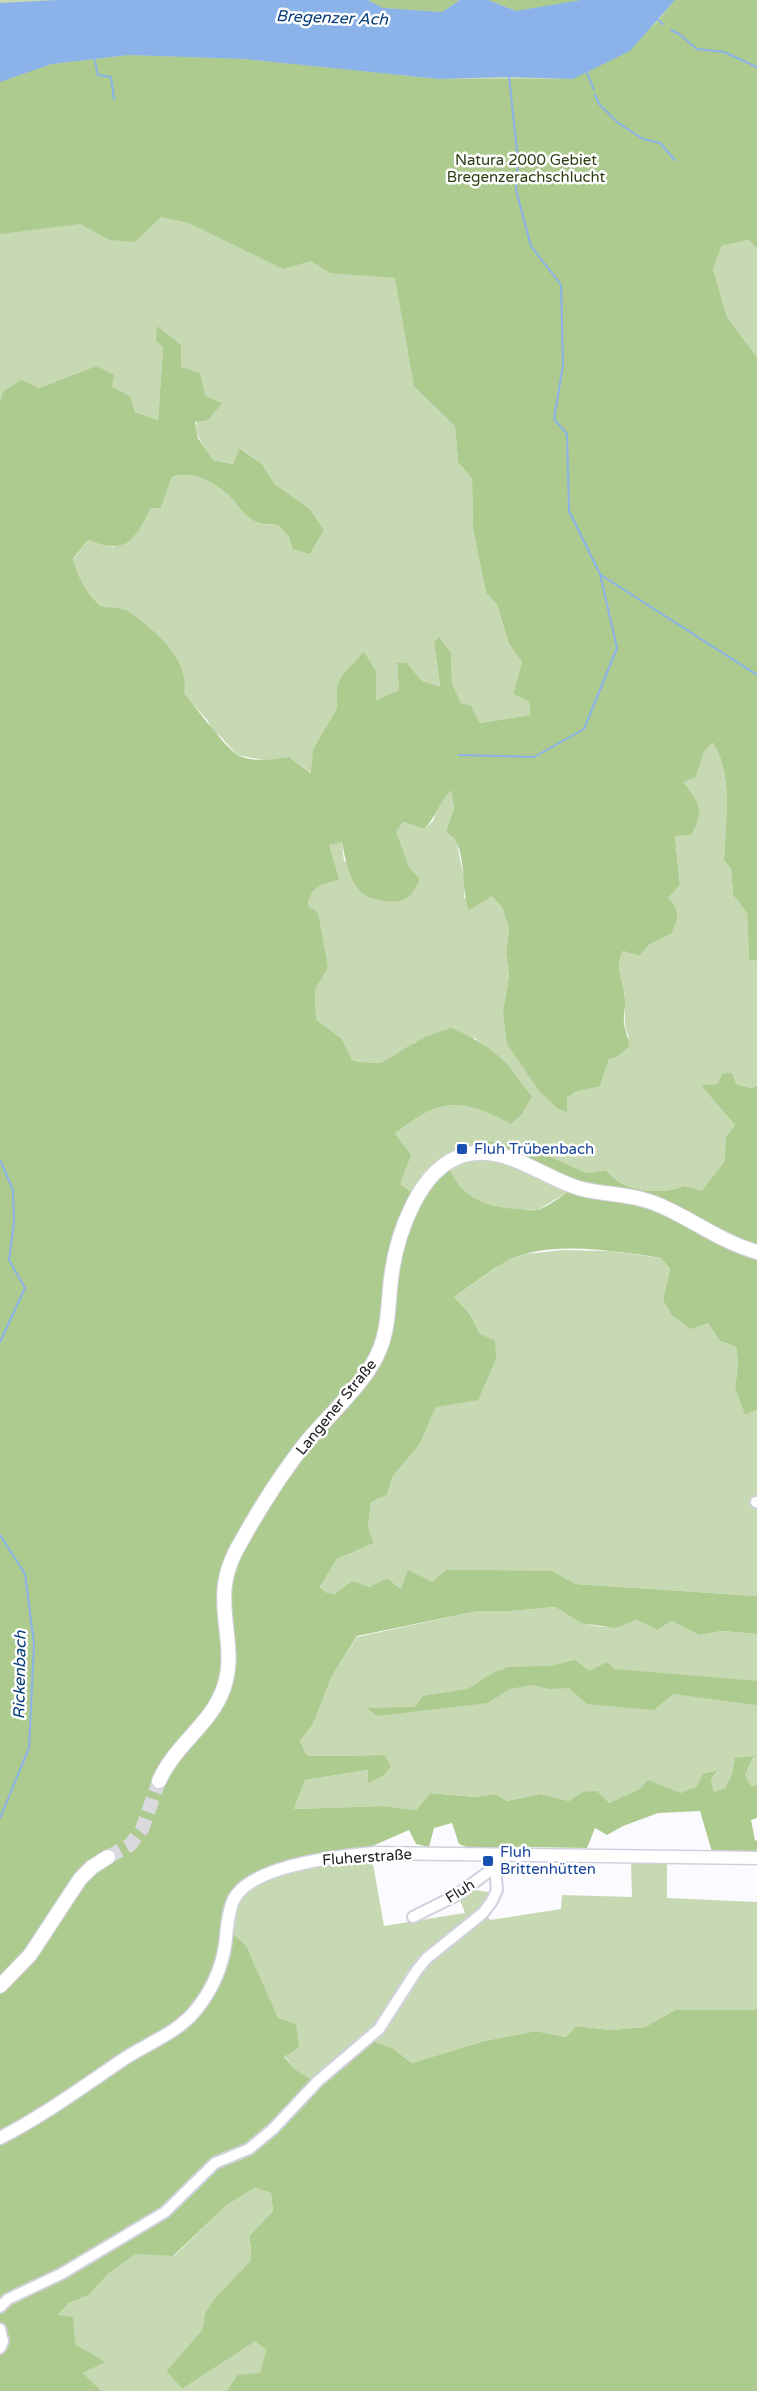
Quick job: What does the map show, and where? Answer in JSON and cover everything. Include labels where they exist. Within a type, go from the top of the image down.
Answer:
[{"type":"main road","name":"Langener Straße","points":[[159,1780],[177,1750],[205,1720],[224,1688],[230,1655],[224,1586],[235,1553],[287,1469],[376,1358],[384,1336],[391,1275],[402,1231],[422,1188],[435,1172],[446,1163],[463,1155],[493,1154],[582,1189],[656,1203],[716,1236],[757,1252]]},
{"type":"main road","points":[[0,1986],[30,1955],[80,1879],[92,1867],[108,1857]]},
{"type":"street","name":"Fluherstraße","points":[[0,2138],[30,2123],[180,2024],[194,2012],[218,1973],[233,1902],[238,1893],[255,1880],[300,1864],[332,1857],[382,1853],[495,1861],[757,1858]]},
{"type":"street","name":"Fluh","points":[[412,1917],[457,1895],[495,1861]]},
{"type":"street","points":[[0,2307],[8,2299],[61,2274],[165,2212],[215,2163],[249,2149],[273,2129],[318,2080],[379,2029],[427,1958],[483,1913],[497,1890],[495,1861]]},
{"type":"street","points":[[0,2328],[3,2341],[0,2348]]},
{"type":"green space","name":"Natura 2000 Gebiet Bregenzerachschlucht","points":[[0,0],[757,0],[455,426],[458,462],[472,479],[473,529],[486,593],[497,605],[509,644],[522,662],[513,694],[529,702],[530,715],[480,723],[471,707],[461,703],[452,683],[451,653],[434,642],[440,688],[422,681],[407,663],[397,663],[399,690],[376,700],[376,671],[364,653],[342,675],[337,686],[337,708],[313,749],[312,773],[289,757],[268,761],[237,755],[220,736],[212,731],[208,721],[183,693],[125,610],[106,607],[90,594],[73,560],[88,540],[113,547],[138,531],[151,508],[161,508],[172,477],[196,476],[212,483],[255,521],[261,524],[278,525],[310,554],[324,530],[310,509],[275,484],[262,464],[241,448],[233,464],[213,460],[196,430],[204,396],[163,347],[158,420],[135,412],[131,397],[112,386],[96,366],[39,388],[3,392],[0,400]]},
{"type":"green space","points":[[368,0],[460,0],[442,12],[383,8]]},
{"type":"green space","points":[[488,0],[581,0],[516,11]]},
{"type":"green space","name":"Natura 2000 Gebiet Bregenzerachschlucht","points":[[675,0],[757,0],[757,248],[748,240],[722,246],[713,269],[727,317],[757,357],[757,961],[749,960],[747,913],[733,895],[731,869],[724,860],[726,785],[720,756],[713,743],[704,752],[696,777],[683,782],[693,795],[699,813],[691,835],[675,836],[680,884],[668,898],[677,911],[677,919],[671,934],[650,944],[639,956],[623,951],[620,957],[619,969],[625,1002],[624,1023],[629,1047],[616,1057],[609,1059],[600,1086],[574,1092],[567,1098],[567,1112],[557,1108],[540,1092],[507,1044],[503,1011],[509,976],[506,953],[509,929],[502,907],[492,896],[469,910],[459,849],[446,831],[454,808],[451,790],[424,829],[403,822],[396,832],[409,867],[420,879],[409,896],[403,900],[386,901],[373,899],[359,890],[350,873],[342,842],[329,845],[339,879],[314,890],[308,906],[318,913],[328,968],[315,990],[316,1019],[342,1039],[352,1060],[381,1062],[420,1040],[451,1028],[480,1043],[500,1057],[532,1096],[522,1114],[511,1124],[478,1109],[451,1105],[425,1113],[395,1134],[411,1155],[400,1184],[421,1198],[439,1172],[450,1170],[455,1180],[469,1195],[487,1204],[507,1208],[541,1209],[571,1189],[578,1181],[501,1149],[468,1141],[498,1142],[551,1157],[587,1173],[606,1170],[619,1182],[635,1188],[661,1191],[684,1186],[702,1191],[725,1161],[726,1137],[735,1125],[701,1085],[718,1084],[722,1074],[732,1073],[736,1084],[752,1088],[757,1085],[757,1410],[745,1415],[735,1388],[738,1364],[736,1347],[720,1341],[708,1323],[691,1329],[672,1315],[663,1300],[670,1269],[661,1258],[604,1250],[563,1249],[544,1250],[509,1260],[454,1297],[470,1314],[480,1334],[495,1341],[496,1359],[478,1400],[436,1407],[419,1445],[393,1476],[387,1495],[371,1502],[368,1527],[374,1543],[337,1559],[320,1586],[325,1592],[335,1594],[352,1581],[369,1587],[387,1578],[401,1589],[408,1570],[432,1582],[446,1570],[552,1571],[576,1584],[757,1596],[757,1634],[722,1631],[699,1635],[672,1621],[657,1630],[637,1620],[615,1628],[581,1623],[555,1607],[478,1611],[357,1636],[332,1676],[313,1724],[300,1741],[306,1754],[311,1756],[384,1755],[391,1766],[384,1775],[368,1783],[368,1770],[305,1780],[294,1809],[383,1806],[416,1810],[430,1793],[476,1797],[496,1794],[507,1801],[540,1794],[569,1801],[583,1792],[597,1791],[609,1803],[641,1788],[648,1780],[680,1793],[697,1786],[703,1774],[717,1771],[711,1780],[714,1792],[725,1788],[732,1774],[735,1758],[754,1756],[745,1775],[751,1786],[757,1786],[757,1818],[751,1820],[757,1841],[757,1855],[712,1852],[700,1811],[658,1813],[623,1826],[607,1835],[595,1828],[587,1848],[529,1847],[474,1850],[459,1844],[452,1823],[434,1828],[429,1847],[416,1844],[409,1830],[370,1847],[330,1852],[272,1867],[242,1884],[222,1924],[246,1946],[278,2018],[296,2024],[299,2047],[284,2057],[296,2070],[318,2083],[368,2039],[395,2050],[412,2063],[484,2041],[536,2031],[566,2037],[576,2026],[611,2030],[645,2027],[675,2010],[757,2010],[757,2391],[227,2391],[237,2375],[260,2373],[266,2350],[255,2341],[182,2389],[166,2371],[202,2330],[205,2313],[214,2299],[250,2261],[249,2236],[273,2211],[271,2193],[255,2188],[227,2205],[173,2256],[135,2254],[109,2273],[89,2295],[69,2303],[57,2315],[73,2317],[75,2344],[105,2362],[83,2373],[102,2391],[0,2391],[0,400],[3,392],[21,380],[39,388],[96,366],[114,375],[112,386],[131,397],[135,412],[158,420],[163,347],[156,341],[157,326],[181,345],[181,367],[200,373],[205,396],[222,403],[208,420],[195,422],[198,438],[213,460],[233,464],[240,448],[262,464],[275,484],[310,509],[324,530],[310,554],[293,549],[289,537],[278,525],[261,524],[254,521],[226,493],[212,483],[196,476],[180,475],[172,477],[161,508],[151,508],[141,527],[126,543],[112,546],[88,540],[73,559],[83,583],[99,604],[129,612],[166,643],[182,671],[184,693],[219,737],[239,756],[264,760],[289,757],[311,773],[313,749],[337,708],[337,686],[342,675],[364,652],[376,671],[376,700],[399,690],[397,663],[407,663],[422,681],[440,687],[434,642],[439,637],[451,653],[452,683],[461,703],[471,706],[480,723],[530,715],[529,702],[513,694],[522,662],[509,644],[497,605],[486,593],[473,529],[472,479],[458,462],[455,426],[414,386],[395,278],[330,273],[311,261],[283,269],[189,223],[161,217],[135,242],[110,240],[80,224],[0,234],[0,82],[52,64],[129,55],[244,59],[439,79],[573,79],[656,24]]},
{"type":"green space","points":[[748,240],[757,248],[757,357],[727,317],[713,269],[722,246]]},
{"type":"green space","points":[[713,743],[720,756],[726,785],[724,860],[731,869],[733,895],[747,913],[749,960],[757,961],[757,1085],[752,1088],[736,1084],[702,1085],[735,1125],[726,1137],[726,1161],[702,1192],[684,1186],[677,1189],[652,1191],[621,1183],[606,1170],[587,1173],[551,1157],[472,1141],[501,1149],[579,1181],[574,1188],[538,1210],[503,1209],[483,1204],[465,1193],[455,1182],[422,1198],[400,1184],[395,1134],[411,1122],[425,1113],[451,1105],[478,1109],[511,1124],[532,1096],[506,1064],[475,1038],[415,1042],[389,1061],[370,1064],[352,1060],[342,1039],[316,1019],[315,990],[328,968],[308,906],[310,893],[315,887],[328,845],[342,842],[344,861],[420,879],[409,867],[395,832],[403,822],[424,829],[433,821],[440,801],[451,789],[454,808],[446,831],[457,843],[465,884],[464,898],[492,895],[502,907],[509,929],[506,953],[509,976],[503,1011],[567,1111],[567,1098],[573,1092],[600,1085],[609,1059],[629,1037],[619,969],[623,951],[639,956],[650,944],[671,934],[667,898],[680,883],[675,835],[683,781],[696,777],[704,752]]},
{"type":"green space","points":[[562,1250],[611,1251],[661,1258],[670,1269],[663,1300],[708,1323],[720,1341],[736,1347],[738,1364],[735,1388],[745,1415],[757,1410],[757,1596],[576,1584],[552,1571],[432,1582],[401,1589],[387,1578],[369,1587],[352,1582],[335,1594],[325,1592],[320,1585],[337,1559],[374,1543],[368,1527],[371,1502],[387,1495],[393,1476],[419,1445],[436,1406],[480,1334],[470,1314],[454,1297],[506,1261],[525,1254]]},
{"type":"green space","points":[[555,1607],[594,1626],[614,1626],[637,1620],[657,1630],[672,1621],[699,1635],[722,1631],[757,1634],[757,1786],[751,1787],[745,1775],[754,1757],[732,1774],[725,1788],[714,1792],[711,1780],[717,1772],[697,1786],[680,1793],[641,1788],[609,1803],[583,1792],[569,1801],[540,1794],[507,1801],[496,1794],[476,1797],[430,1793],[416,1810],[383,1806],[294,1809],[305,1780],[368,1770],[368,1783],[383,1755],[311,1756],[306,1754],[300,1741],[313,1724],[332,1676],[357,1637],[478,1611]]},
{"type":"green space","points":[[575,1660],[589,1671],[607,1662],[614,1669],[757,1681],[757,1705],[673,1694],[654,1710],[587,1704],[569,1688],[549,1689],[533,1685],[509,1689],[488,1703],[377,1716],[367,1708],[415,1707],[423,1696],[468,1689],[491,1674],[508,1667],[551,1666]]},
{"type":"green space","points":[[370,1847],[384,1926],[465,1913],[460,1900],[473,1890],[489,1892],[481,1909],[490,1920],[561,1909],[562,1895],[632,1897],[631,1862],[667,1862],[667,1898],[757,1902],[757,2010],[675,2010],[645,2027],[611,2030],[576,2026],[566,2037],[536,2031],[484,2041],[412,2063],[395,2050],[318,2083],[296,2070],[284,2056],[278,2018],[222,1924],[226,1902],[272,1867],[330,1852]]},
{"type":"green space","points":[[255,2188],[271,2193],[273,2211],[249,2236],[250,2261],[214,2299],[205,2313],[202,2330],[166,2371],[182,2389],[255,2340],[266,2350],[260,2374],[237,2375],[227,2391],[102,2391],[83,2373],[104,2362],[75,2344],[56,2315],[69,2303],[89,2295],[109,2273],[135,2253],[174,2256],[227,2205]]},
{"type":"water","name":"Bregenzer Ach","points":[[58,0],[368,0],[383,8],[442,12],[460,0],[488,0],[516,11],[581,0],[675,0],[630,51],[573,79],[506,77],[439,79],[244,59],[129,55],[52,64],[0,82],[0,3]]},
{"type":"waterway","points":[[656,18],[663,24]]},
{"type":"waterway","points":[[671,30],[697,49],[724,52],[757,67]]},
{"type":"waterway","points":[[94,57],[98,75],[111,77],[114,99]]},
{"type":"waterway","points":[[586,70],[594,90]]},
{"type":"waterway","points":[[459,755],[534,757],[584,729],[617,648],[600,574],[569,511],[567,434],[554,419],[563,365],[561,285],[531,246],[516,190],[518,161],[509,76]]},
{"type":"waterway","points":[[595,95],[599,104],[617,122],[643,139],[660,143],[675,160]]},
{"type":"waterway","points":[[601,575],[757,675]]},
{"type":"waterway","name":"Rickenbach","points":[[0,1160],[13,1190],[14,1223],[9,1260],[25,1288],[0,1342]]},
{"type":"waterway","name":"Rickenbach","points":[[0,1535],[25,1574],[34,1644],[29,1748],[0,1818]]},
{"type":"tunnel","points":[[108,1857],[130,1845],[142,1829],[159,1781]]},
{"type":"place","name":"Fluh Trübenbach","points":[[462,1149]]},
{"type":"place","name":"Fluh Brittenhütten","points":[[488,1861]]}]
